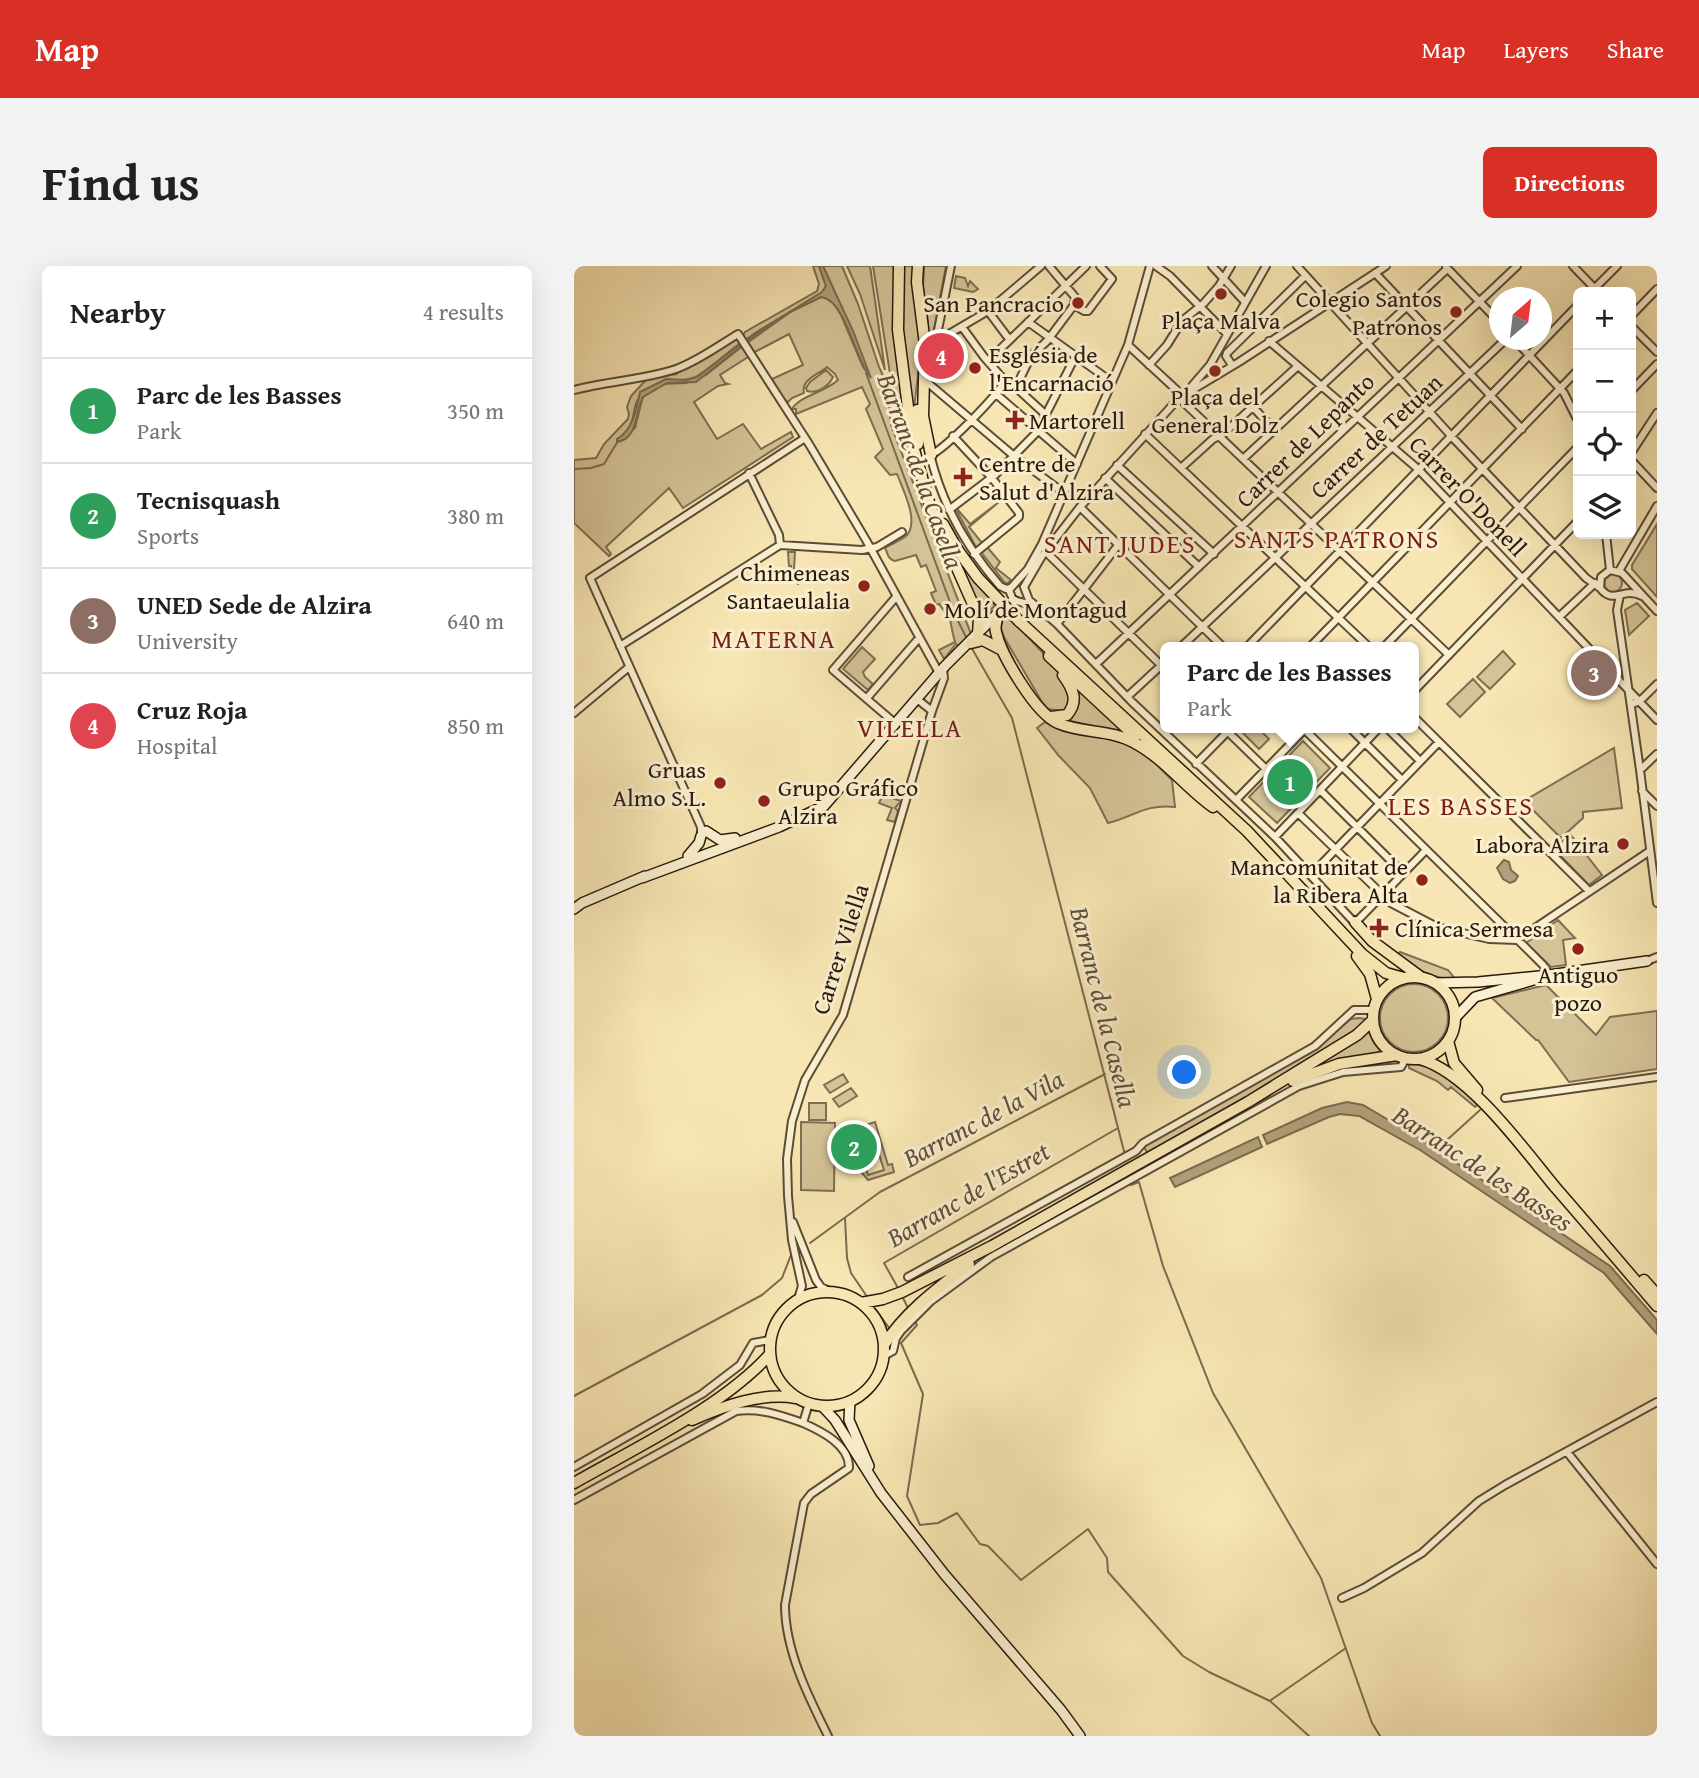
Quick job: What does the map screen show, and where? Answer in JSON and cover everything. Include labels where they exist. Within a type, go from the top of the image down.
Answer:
[{"type":"main road","points":[[899,266],[898,330],[913,446],[948,550],[978,618],[975,639]]},
{"type":"main road","points":[[918,266],[917,282],[924,329],[923,416],[930,455]]},
{"type":"main road","points":[[924,357],[917,427],[922,466],[933,502]]},
{"type":"main road","points":[[925,486],[957,549],[983,584],[1019,621],[1247,831],[1370,961],[1386,973],[1404,978],[1423,978]]},
{"type":"main road","points":[[990,621],[1013,593]]},
{"type":"main road","points":[[574,909],[582,903],[642,878],[765,832],[827,803],[941,671],[975,639],[1013,593]]},
{"type":"main road","points":[[1000,611],[996,632],[1032,701],[1046,716],[1059,724],[1116,735],[1134,742],[1151,753],[1214,808]]},
{"type":"main road","points":[[1019,621],[1068,681],[1075,699],[1074,706],[1067,715],[1057,718],[1046,716]]},
{"type":"main road","points":[[975,639],[996,645],[1008,659]]},
{"type":"main road","points":[[1048,655],[1099,705],[1214,808],[1310,902],[1370,974],[1377,999]]},
{"type":"main road","points":[[642,878],[688,856],[797,818]]},
{"type":"main road","points":[[702,831],[720,840],[735,838]]},
{"type":"main road","points":[[702,831],[703,844],[710,848]]},
{"type":"main road","points":[[688,856],[699,843],[702,831]]},
{"type":"main road","points":[[680,864],[710,848],[765,832]]},
{"type":"main road","points":[[1355,922],[1372,941],[1423,978],[1436,983],[1549,975],[1654,960]]},
{"type":"main road","points":[[1549,975],[1475,997],[1455,1018],[1448,1041],[1450,1054],[1461,1072],[1657,1295]]},
{"type":"main road","points":[[861,1303],[876,1301],[919,1284],[1142,1167],[1357,1035],[1373,1015],[1377,999],[1388,986],[1404,978]]},
{"type":"main road","points":[[1436,983],[1451,1000],[1455,1018]]},
{"type":"main road","points":[[1373,1015],[1380,1041],[1402,1057]]},
{"type":"main road","points":[[1420,1059],[1436,1053],[1448,1041]]},
{"type":"main road","points":[[1248,1102],[1321,1069],[1376,1057],[1420,1059],[1439,1066],[1475,1096],[1504,1126],[1657,1306]]},
{"type":"main road","points":[[663,1433],[724,1406],[760,1399],[788,1397],[822,1406],[850,1401],[877,1378],[884,1350],[895,1334],[929,1298],[992,1247]]},
{"type":"main road","points":[[804,1401],[782,1385],[772,1365],[770,1354],[773,1330],[783,1312],[798,1299],[814,1293],[831,1292],[845,1294],[861,1303],[877,1321],[884,1350]]},
{"type":"main road","points":[[574,1483],[663,1433],[737,1384],[770,1354]]},
{"type":"main road","points":[[850,1401],[849,1420],[865,1459],[899,1516]]},
{"type":"main road","points":[[822,1406],[835,1420],[875,1485],[945,1575],[1061,1710],[1080,1736]]},
{"type":"street","points":[[951,266],[926,397],[930,455],[936,480],[949,510],[974,554],[1000,586],[1040,609]]},
{"type":"street","points":[[937,341],[988,311],[1041,266]]},
{"type":"street","points":[[1016,387],[1031,356],[1049,339],[1074,305],[1076,297],[1049,266]]},
{"type":"street","points":[[988,361],[1086,266]]},
{"type":"street","points":[[1074,305],[1088,311],[1112,279],[1100,266]]},
{"type":"street","points":[[1013,593],[1039,551],[1128,345],[1150,266]]},
{"type":"street","points":[[1156,266],[1170,276],[1227,334]]},
{"type":"street","points":[[1212,266],[1245,302]]},
{"type":"street","points":[[1149,365],[1165,348],[1182,321],[1206,301],[1231,266]]},
{"type":"street","points":[[1025,591],[1045,551],[1080,507],[1208,369],[1266,266]]},
{"type":"street","points":[[1297,266],[1483,470],[1555,545],[1598,584],[1616,608],[1657,903]]},
{"type":"street","points":[[1182,395],[1386,266]]},
{"type":"street","name":"Carrer de Lepanto","points":[[1096,664],[1517,266]]},
{"type":"street","points":[[1573,266],[1591,287]]},
{"type":"street","points":[[1599,287],[1617,266]]},
{"type":"street","points":[[1243,459],[1324,386],[1446,267],[1489,311]]},
{"type":"street","points":[[1376,273],[1522,429]]},
{"type":"street","points":[[1232,365],[1227,353],[1305,276]]},
{"type":"street","points":[[1636,311],[1657,289]]},
{"type":"street","points":[[1252,642],[1573,310]]},
{"type":"street","points":[[988,311],[1009,340]]},
{"type":"street","points":[[1028,322],[1112,382]]},
{"type":"street","points":[[962,327],[1005,381],[1010,382],[1046,415]]},
{"type":"street","points":[[1636,331],[1657,352]]},
{"type":"street","points":[[574,390],[676,369],[738,334],[803,435],[919,638],[941,671]]},
{"type":"street","name":"Carrer O'Donell","points":[[1269,341],[1418,469],[1657,720]]},
{"type":"street","points":[[1128,345],[1182,395],[1219,436],[1278,493],[1449,655]]},
{"type":"street","name":"Carrer de Tetuan","points":[[1186,642],[1494,350]]},
{"type":"street","points":[[1525,350],[1573,404]]},
{"type":"street","points":[[949,510],[992,478],[1037,432],[1075,357]]},
{"type":"street","points":[[1636,386],[1657,364]]},
{"type":"street","points":[[1181,468],[1298,366]]},
{"type":"street","points":[[1315,642],[1573,376]]},
{"type":"street","points":[[930,455],[971,420],[1005,381]]},
{"type":"street","points":[[928,383],[1014,456],[1064,493]]},
{"type":"street","points":[[996,394],[1077,464]]},
{"type":"street","points":[[1253,407],[1275,430]]},
{"type":"street","points":[[1636,445],[1657,413]]},
{"type":"street","points":[[1145,434],[1363,642]]},
{"type":"street","points":[[702,831],[590,579],[591,575],[803,435]]},
{"type":"street","points":[[953,436],[992,478],[1019,513],[1019,517],[974,554]]},
{"type":"street","points":[[1389,642],[1573,452]]},
{"type":"street","points":[[1117,465],[1214,554]]},
{"type":"street","points":[[1636,465],[1657,488]]},
{"type":"street","points":[[749,473],[779,536],[780,545]]},
{"type":"street","points":[[1105,478],[1199,567]]},
{"type":"street","points":[[1619,571],[1657,506]]},
{"type":"street","points":[[1080,507],[1218,642]]},
{"type":"street","points":[[1419,686],[1573,526]]},
{"type":"street","points":[[620,646],[780,545],[862,550],[870,549],[902,532]]},
{"type":"street","points":[[1607,539],[1610,570]]},
{"type":"street","points":[[1057,624],[1119,544]]},
{"type":"street","points":[[1045,551],[1160,661]]},
{"type":"street","points":[[1559,617],[1598,584],[1603,573],[1610,570],[1619,571],[1657,611]]},
{"type":"street","points":[[1616,608],[1626,586],[1626,578]]},
{"type":"street","points":[[1013,593],[1025,591]]},
{"type":"street","points":[[1013,593],[1025,591]]},
{"type":"street","points":[[1025,591],[1160,729]]},
{"type":"street","points":[[1609,596],[1630,591],[1642,596]]},
{"type":"street","points":[[896,597],[832,670],[896,724]]},
{"type":"street","points":[[867,698],[919,638]]},
{"type":"street","points":[[574,713],[629,667]]},
{"type":"street","points":[[1127,697],[1160,668]]},
{"type":"street","name":"Carrer Vilella","points":[[798,1299],[802,1286],[790,1228],[788,1196],[787,1159],[792,1121],[805,1080],[843,1015],[932,710],[944,678],[941,671]]},
{"type":"street","points":[[1630,705],[1657,684]]},
{"type":"street","points":[[917,699],[932,710]]},
{"type":"street","points":[[1419,722],[1588,890]]},
{"type":"street","points":[[1164,733],[1275,837],[1355,922],[1426,850]]},
{"type":"street","points":[[1196,764],[1224,733]]},
{"type":"street","points":[[1232,733],[1266,769]]},
{"type":"street","points":[[1236,800],[1300,733]]},
{"type":"street","points":[[1310,733],[1543,965],[1549,975]]},
{"type":"street","points":[[1355,733],[1402,780]]},
{"type":"street","points":[[1275,837],[1374,733]]},
{"type":"street","points":[[1392,733],[1420,761]]},
{"type":"street","points":[[1311,874],[1439,742]]},
{"type":"street","points":[[1640,770],[1657,754]]},
{"type":"street","points":[[1320,790],[1403,873]]},
{"type":"street","points":[[1642,791],[1657,806]]},
{"type":"street","points":[[1298,813],[1381,895],[1414,916],[1445,929],[1479,938],[1517,940],[1650,851]]},
{"type":"street","points":[[1651,859],[1657,867]]},
{"type":"street","points":[[908,1277],[1136,1151],[1143,1143],[1315,1046],[1354,1010],[1373,1015]]},
{"type":"street","points":[[1142,1167],[1299,1086],[1343,1072],[1401,1067],[1402,1057]]},
{"type":"street","points":[[1504,1098],[1657,1077]]},
{"type":"street","points":[[929,1298],[1115,1182]]},
{"type":"street","name":"Carrer Vilella","points":[[788,1196],[807,1262],[821,1287],[831,1292]]},
{"type":"street","points":[[574,1467],[702,1394],[740,1365],[754,1343],[770,1340]]},
{"type":"street","points":[[803,1423],[804,1401]]},
{"type":"street","points":[[1342,1598],[1422,1553],[1488,1496],[1657,1402]]},
{"type":"street","points":[[574,1500],[736,1411],[769,1411],[803,1423],[841,1447],[849,1461],[849,1468],[811,1494],[804,1503],[785,1605],[785,1619],[795,1661],[828,1736]]},
{"type":"street","points":[[1567,1452],[1657,1564]]},
{"type":"shaded area","points":[[813,266],[819,266],[826,286],[823,292],[745,340],[742,337],[745,332],[817,291],[819,284]]},
{"type":"shaded area","points":[[819,266],[823,266],[871,378],[844,319],[830,301],[821,297],[792,311],[758,333],[696,382],[667,383],[643,397],[632,431],[624,440],[617,442],[631,424],[640,392],[666,379],[686,380],[697,377],[755,333],[822,292],[826,286]]},
{"type":"shaded area","points":[[823,266],[842,266],[858,304],[887,384],[891,425],[971,634],[958,646],[956,644],[944,659],[939,650],[955,642],[948,611],[945,612],[939,604],[936,605],[931,593],[936,591],[926,565],[921,567],[916,555],[892,560],[885,548],[905,537],[911,524],[911,516],[897,474],[890,475],[875,457],[883,449],[866,409],[870,404],[862,387],[796,414],[796,409],[792,409],[796,404],[838,380],[835,374],[827,367],[805,384],[804,393],[788,402],[782,398],[772,379],[803,365],[789,334],[753,353],[747,343],[792,311],[826,297],[833,302],[841,315],[869,375]]},
{"type":"shaded area","points":[[847,266],[870,266],[885,370],[860,294]]},
{"type":"shaded area","points":[[873,266],[895,266],[893,321],[906,436],[897,418]]},
{"type":"shaded area","points":[[904,266],[914,266],[920,331],[920,358],[913,417],[902,323]]},
{"type":"shaded area","points":[[924,266],[946,266],[928,362],[928,322],[923,288]]},
{"type":"shaded area","points":[[956,276],[965,278],[968,286],[970,281],[978,289],[973,292],[954,288]]},
{"type":"shaded area","points":[[735,338],[742,342],[698,376],[660,383],[642,394],[629,428],[617,441],[635,428],[643,396],[661,384],[686,383],[706,375],[744,345],[748,357],[720,375],[728,384],[718,386],[694,402],[717,439],[743,424],[761,449],[791,432],[793,437],[683,508],[669,488],[606,547],[611,554],[609,556],[574,523],[574,460],[596,458],[604,444],[628,419],[627,407],[631,396],[645,381],[644,378],[677,374],[678,370]]},
{"type":"shaded area","points":[[826,370],[833,377],[829,383],[819,390],[807,391],[810,382]]},
{"type":"shaded area","points":[[999,502],[969,527],[983,544],[977,549],[957,511],[970,524]]},
{"type":"shaded area","points":[[1657,524],[1657,597],[1632,569],[1632,565]]},
{"type":"shaded area","points":[[987,547],[1000,562],[996,568],[1011,580],[1008,583],[1005,583],[981,552]]},
{"type":"shaded area","points":[[788,552],[795,552],[794,569],[805,570],[809,578],[798,584],[791,566],[789,567]]},
{"type":"shaded area","points":[[957,559],[995,605],[989,612],[981,616]]},
{"type":"shaded area","points":[[1613,574],[1619,577],[1622,583],[1619,589],[1613,592],[1607,589],[1604,583],[1607,577]]},
{"type":"shaded area","points":[[1637,603],[1649,616],[1629,635],[1625,610]]},
{"type":"shaded area","points":[[1004,613],[1043,653],[1062,678],[1071,698],[1069,706],[1063,711],[1048,709],[1042,702],[1004,637],[1001,628]]},
{"type":"shaded area","points":[[862,647],[875,659],[863,672],[873,684],[868,690],[843,669]]},
{"type":"shaded area","points":[[1503,651],[1515,664],[1490,689],[1477,677]]},
{"type":"shaded area","points":[[1473,679],[1485,692],[1460,717],[1447,704]]},
{"type":"shaded area","points":[[1078,687],[1128,733],[1065,720],[1078,706]]},
{"type":"shaded area","points":[[1045,722],[1059,729],[1119,739],[1148,756],[1172,780],[1175,807],[1155,807],[1108,823],[1090,788],[1037,728]]},
{"type":"shaded area","points":[[1243,733],[1263,733],[1269,739],[1259,749]]},
{"type":"shaded area","points":[[1303,741],[1330,768],[1277,823],[1249,797]]},
{"type":"shaded area","points":[[1614,748],[1622,808],[1583,812],[1583,818],[1561,838],[1524,801]]},
{"type":"shaded area","points":[[883,795],[901,801],[895,808],[898,811],[895,822],[887,820],[892,808],[879,803]]},
{"type":"shaded area","points":[[1570,834],[1602,875],[1589,885],[1554,849]]},
{"type":"shaded area","points":[[1504,860],[1509,862],[1511,870],[1518,876],[1510,883],[1503,879],[1497,868]]},
{"type":"shaded area","points":[[1558,920],[1575,938],[1563,940],[1566,965],[1551,967],[1526,943]]},
{"type":"shaded area","points":[[1400,952],[1448,970],[1456,980],[1418,969],[1397,955]]},
{"type":"shaded area","points":[[1407,984],[1421,984],[1433,989],[1443,999],[1448,1018],[1443,1037],[1433,1047],[1421,1052],[1407,1052],[1395,1047],[1385,1037],[1380,1025],[1380,1011],[1385,999],[1395,989]]},
{"type":"shaded area","points":[[1546,985],[1596,1035],[1610,1017],[1657,1011],[1657,1069],[1569,1082],[1538,1040],[1492,998]]},
{"type":"shaded area","points":[[1351,1019],[1366,1019],[1365,1023],[1290,1073],[1147,1153],[1144,1146],[1311,1051]]},
{"type":"shaded area","points":[[1368,1030],[1382,1053],[1305,1072]]},
{"type":"shaded area","points":[[1409,1064],[1438,1072],[1478,1104],[1475,1107],[1451,1087],[1448,1090],[1437,1081],[1409,1068]]},
{"type":"shaded area","points":[[843,1074],[848,1082],[830,1093],[824,1085]]},
{"type":"shaded area","points":[[851,1088],[857,1096],[839,1107],[833,1099]]},
{"type":"shaded area","points":[[1347,1102],[1363,1105],[1424,1141],[1610,1266],[1657,1320],[1657,1334],[1604,1273],[1420,1150],[1359,1116],[1340,1114],[1329,1117],[1267,1144],[1263,1135],[1322,1108]]},
{"type":"shaded area","points":[[809,1103],[826,1103],[826,1120],[809,1120]]},
{"type":"shaded area","points":[[801,1122],[835,1123],[834,1191],[801,1190]]},
{"type":"shaded area","points":[[875,1122],[888,1165],[892,1164],[894,1172],[868,1180],[849,1154],[853,1129]],"holes":[[[873,1135],[884,1170],[868,1175],[856,1140]]]},
{"type":"shaded area","points":[[1258,1137],[1262,1147],[1175,1187],[1170,1178]]},
{"type":"waterway","name":"Barranc de la Casella","points":[[866,373],[954,613],[967,639]]},
{"type":"waterway","points":[[574,469],[604,464],[618,441]]},
{"type":"waterway","name":"Barranc de la Casella","points":[[971,647],[1012,718],[1125,1155]]},
{"type":"waterway","name":"Barranc de la Vila","points":[[810,1243],[880,1192],[1105,1074]]},
{"type":"waterway","name":"Barranc de les Basses","points":[[1438,1150],[1480,1110]]},
{"type":"waterway","name":"Barranc de l'Estret","points":[[898,1288],[884,1263],[1118,1128]]},
{"type":"waterway","name":"Barranc de la Casella","points":[[1130,1181],[1131,1185],[1139,1182],[1163,1266],[1213,1393],[1321,1578],[1372,1723],[1380,1736]]},
{"type":"waterway","points":[[845,1218],[847,1258],[851,1273],[868,1298]]},
{"type":"waterway","name":"Barranc de la Vila","points":[[574,1396],[762,1295],[782,1278],[791,1255]]},
{"type":"waterway","name":"Barranc de l'Estret","points":[[902,1296],[909,1310]]},
{"type":"waterway","points":[[873,1306],[890,1329]]},
{"type":"waterway","name":"Barranc de l'Estret","points":[[915,1321],[917,1325],[901,1343],[923,1394],[907,1496],[920,1525],[938,1523],[957,1513],[980,1544],[988,1546],[1021,1580],[1088,1529],[1107,1558],[1108,1572],[1183,1656],[1209,1672],[1270,1701],[1309,1736]]},
{"type":"waterway","points":[[1271,1700],[1346,1648]]},
{"type":"place","name":"Plaça Malva","points":[[1221,294]]},
{"type":"place","name":"San Pancracio","points":[[1078,303]]},
{"type":"place","name":"Colegio Santos Patronos","points":[[1456,312]]},
{"type":"place","name":"Cruz Roja","points":[[941,356]]},
{"type":"place","name":"Església de l'Encarnació","points":[[975,368]]},
{"type":"place","name":"Plaça del General Dolz","points":[[1215,371]]},
{"type":"place","name":"Martorell","points":[[1015,420]]},
{"type":"place","name":"Centre de Salut d'Alzira","points":[[963,477]]},
{"type":"place","name":"Chimeneas Santaeulalia","points":[[864,586]]},
{"type":"place","name":"Molí de Montagud","points":[[930,609]]},
{"type":"place","name":"UNED Sede de Alzira","points":[[1594,673]]},
{"type":"place","name":"Parc de les Basses","points":[[1290,782]]},
{"type":"place","name":"Gruas Almo S.L.","points":[[720,783]]},
{"type":"place","name":"Grupo Gráfico Alzira","points":[[764,801]]},
{"type":"place","name":"Labora Alzira","points":[[1623,844]]},
{"type":"place","name":"Mancomunitat de la Ribera Alta","points":[[1422,880]]},
{"type":"place","name":"Clínica Sermesa","points":[[1379,928]]},
{"type":"place","name":"Antiguo pozo","points":[[1578,949]]},
{"type":"place","name":"Tecnisquash","points":[[854,1147]]},
{"type":"district","name":"SANTS PATRONS","points":[[1337,538]]},
{"type":"district","name":"SANT JUDES","points":[[1120,543]]},
{"type":"district","name":"MATERNA","points":[[774,638]]},
{"type":"district","name":"VILELLA","points":[[910,727]]},
{"type":"district","name":"LES BASSES","points":[[1461,805]]}]
